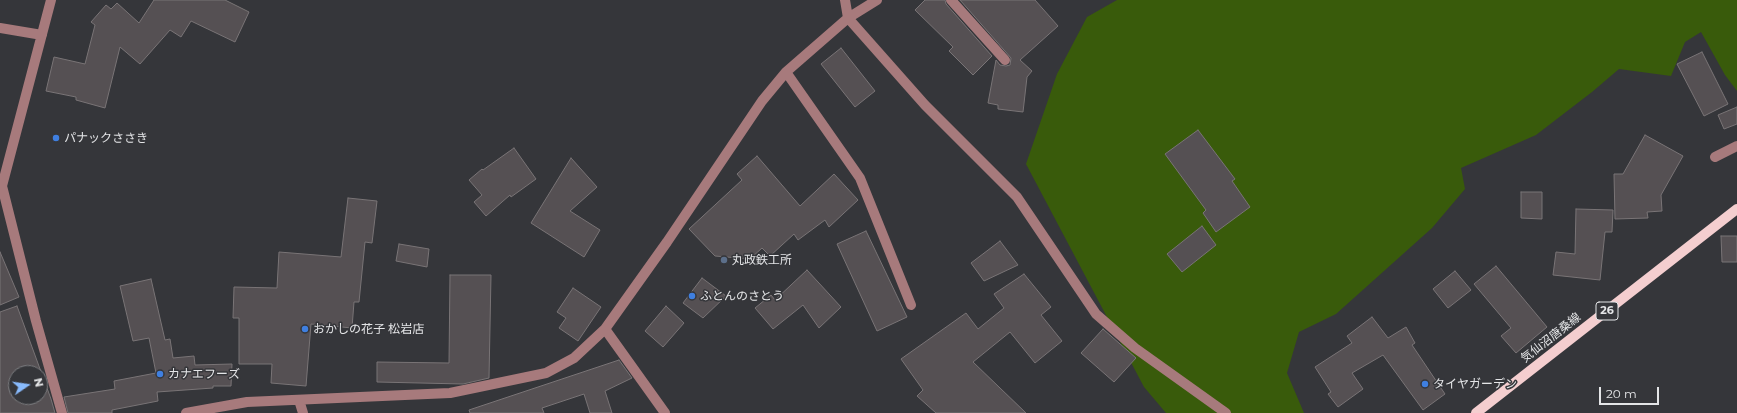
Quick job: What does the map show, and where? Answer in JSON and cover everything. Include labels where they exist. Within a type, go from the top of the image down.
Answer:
[{"type":"main road","name":"気仙沼唐桑線","points":[[1476,413],[1737,209]]},
{"type":"street","points":[[51,0],[1,186],[36,321],[62,413]]},
{"type":"street","points":[[845,0],[848,18],[925,105],[1017,197],[1096,314],[1135,348],[1226,413]]},
{"type":"street","points":[[186,413],[247,402],[450,393],[546,373],[574,358],[605,329],[667,242],[762,101],[786,72],[848,18],[877,0]]},
{"type":"street","points":[[951,0],[1005,60]]},
{"type":"street","points":[[0,28],[42,35]]},
{"type":"street","points":[[786,72],[860,178],[911,306]]},
{"type":"street","points":[[1715,157],[1737,146]]},
{"type":"street","points":[[605,329],[665,413]]},
{"type":"street","points":[[299,400],[303,413]]},
{"type":"green space","points":[[1117,0],[1737,0],[1737,91],[1725,75],[1701,32],[1685,42],[1671,76],[1619,69],[1536,135],[1461,168],[1465,189],[1432,228],[1336,314],[1299,332],[1287,373],[1304,413],[1166,413],[1144,387],[1026,164],[1057,74],[1087,17]]},
{"type":"building","points":[[154,0],[225,0],[249,12],[235,42],[191,21],[181,37],[170,30],[140,64],[120,47],[105,108],[76,100],[76,97],[46,91],[54,57],[85,64],[95,25],[91,22],[106,5],[111,9],[117,3],[139,23]]},
{"type":"building","points":[[925,0],[945,0],[946,4],[992,56],[973,75],[949,51],[953,47],[915,10]]},
{"type":"building","points":[[960,0],[1035,0],[1058,26],[1020,60],[1032,71],[1027,77],[1023,112],[998,109],[998,105],[988,103],[996,60],[1000,65],[1006,66],[1010,65],[1011,58]]},
{"type":"building","points":[[841,48],[875,91],[855,107],[821,64]]},
{"type":"building","points":[[1702,52],[1728,104],[1704,116],[1677,64]]},
{"type":"building","points":[[1737,107],[1737,124],[1724,129],[1718,115]]},
{"type":"building","points":[[1198,130],[1235,179],[1232,181],[1250,207],[1216,232],[1203,213],[1206,210],[1165,154]]},
{"type":"building","points":[[1645,135],[1683,156],[1661,195],[1662,211],[1647,212],[1648,218],[1615,219],[1614,174],[1623,174]]},
{"type":"building","points":[[514,148],[536,179],[511,197],[510,195],[486,216],[474,202],[482,195],[469,180],[482,169],[483,170]]},
{"type":"building","points":[[757,156],[800,206],[834,174],[858,200],[829,227],[825,220],[798,240],[794,234],[770,256],[762,248],[750,259],[715,256],[689,229],[742,180],[737,174]]},
{"type":"building","points":[[571,158],[597,187],[570,211],[600,230],[584,257],[531,223]]},
{"type":"building","points":[[1521,192],[1542,192],[1542,219],[1521,218]]},
{"type":"building","points":[[348,198],[377,201],[372,243],[365,242],[359,302],[354,302],[352,328],[311,324],[306,386],[271,383],[272,364],[239,364],[239,318],[233,318],[234,287],[277,288],[279,252],[341,257]]},
{"type":"building","points":[[1576,209],[1613,210],[1612,232],[1605,232],[1600,280],[1553,275],[1556,252],[1575,254]]},
{"type":"building","points":[[1202,226],[1216,245],[1182,272],[1167,254]]},
{"type":"building","points":[[866,231],[907,317],[877,331],[837,244]]},
{"type":"building","points":[[1721,236],[1737,236],[1737,262],[1722,262]]},
{"type":"building","points":[[1000,241],[1018,265],[984,281],[971,263]]},
{"type":"building","points":[[399,244],[429,249],[427,267],[396,261]]},
{"type":"building","points":[[0,252],[19,297],[0,305]]},
{"type":"building","points":[[1496,266],[1547,327],[1516,353],[1501,336],[1511,328],[1474,284]]},
{"type":"building","points":[[807,270],[841,307],[819,328],[803,305],[773,329],[755,308],[771,295],[775,300]]},
{"type":"building","points":[[1455,271],[1471,290],[1448,308],[1433,289]]},
{"type":"building","points":[[1024,274],[1051,307],[1041,315],[1062,341],[1035,363],[1010,332],[973,362],[1026,413],[936,413],[917,396],[923,390],[901,359],[966,313],[978,329],[1004,308],[994,294]]},
{"type":"building","points":[[450,275],[491,275],[489,378],[463,384],[377,382],[377,362],[449,363]]},
{"type":"building","points":[[702,278],[726,296],[703,318],[683,303]]},
{"type":"building","points":[[151,279],[165,340],[170,339],[173,358],[194,356],[195,365],[232,364],[231,386],[213,386],[213,388],[157,392],[158,401],[112,410],[112,413],[68,413],[64,397],[115,389],[114,381],[156,373],[149,338],[133,341],[120,286]]},
{"type":"building","points":[[573,288],[601,307],[578,341],[559,328],[566,318],[557,312]]},
{"type":"building","points":[[17,306],[39,365],[8,365],[8,405],[48,405],[48,391],[55,413],[0,413],[0,312]]},
{"type":"building","points":[[666,306],[684,323],[663,347],[645,331]]},
{"type":"building","points":[[1372,317],[1388,338],[1406,327],[1415,343],[1412,345],[1445,394],[1423,410],[1383,355],[1352,373],[1363,389],[1338,407],[1328,394],[1331,392],[1315,367],[1352,343],[1347,336]]},
{"type":"building","points":[[1103,329],[1136,358],[1114,382],[1081,353]]},
{"type":"building","points":[[619,360],[632,378],[605,391],[612,413],[590,413],[584,394],[542,408],[544,413],[470,413],[469,410]]},
{"type":"place","name":"パナックささき","points":[[56,138]]},
{"type":"place","name":"丸政鉄工所","points":[[724,260]]},
{"type":"place","name":"ふとんのさとう","points":[[692,296]]},
{"type":"place","name":"おかしの花子 松岩店","points":[[305,329]]},
{"type":"place","name":"カナエフーズ","points":[[160,374]]},
{"type":"place","name":"タイヤガーデン","points":[[1425,384]]}]
